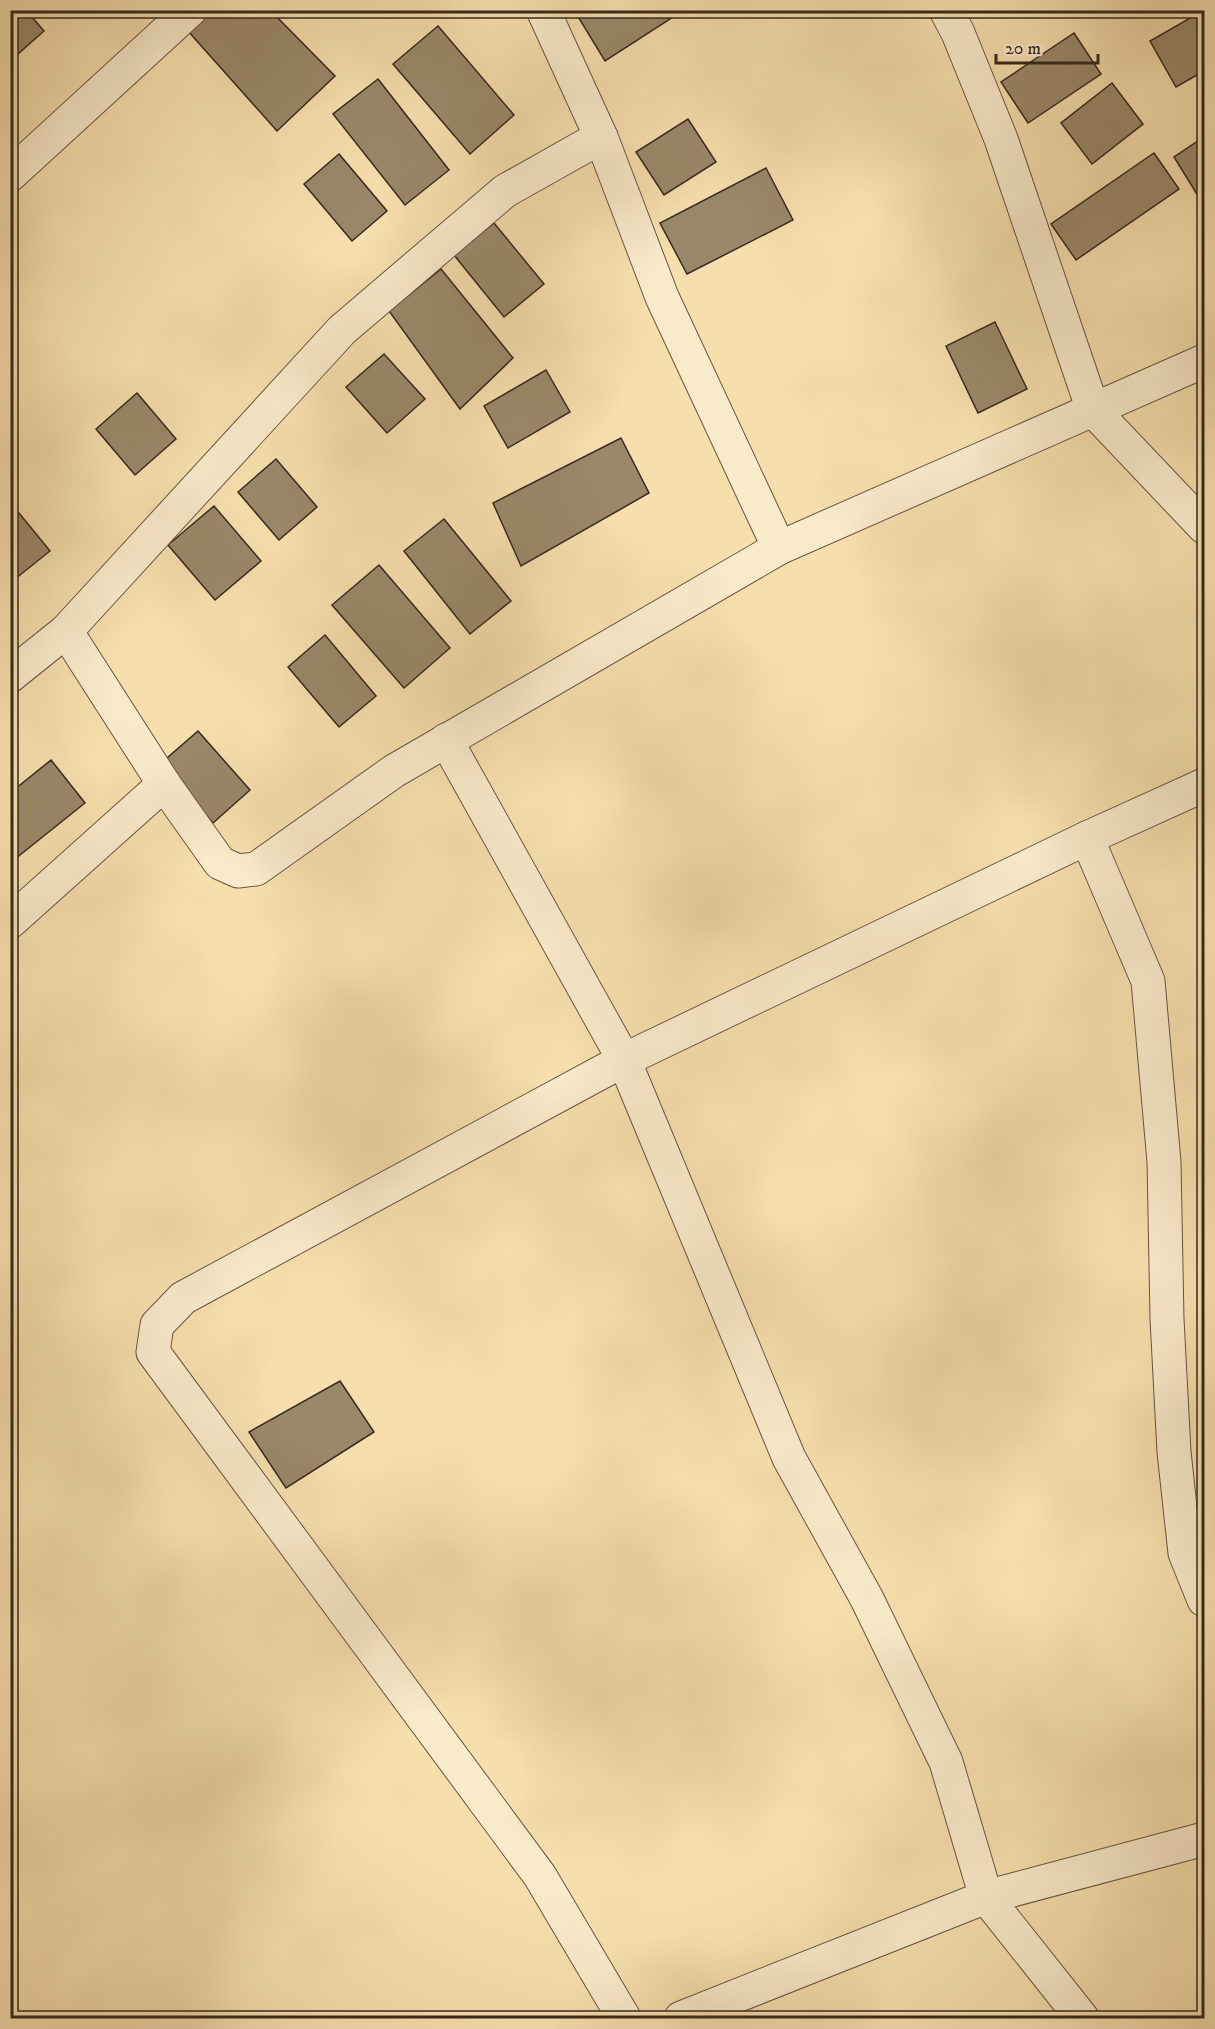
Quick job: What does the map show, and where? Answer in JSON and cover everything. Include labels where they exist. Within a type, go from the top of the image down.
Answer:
[{"type":"street","points":[[10,175],[190,10]]},
{"type":"street","points":[[543,10],[601,137],[662,297],[778,548]]},
{"type":"street","points":[[946,10],[958,33],[1002,139],[1093,410],[1204,527]]},
{"type":"street","points":[[10,676],[66,631],[342,330],[506,191],[601,137]]},
{"type":"street","points":[[66,631],[164,784],[220,863],[238,871],[256,869],[394,771],[778,548],[1204,361]]},
{"type":"street","points":[[446,741],[624,1060],[789,1458],[867,1599],[946,1762],[986,1896],[1082,2019]]},
{"type":"street","points":[[10,922],[164,784]]},
{"type":"street","points":[[624,2019],[540,1876],[153,1352],[157,1325],[183,1298],[624,1060],[1087,838],[1204,785]]},
{"type":"street","points":[[1087,838],[1148,981],[1164,1162],[1167,1319],[1174,1452],[1185,1553],[1204,1600]]},
{"type":"street","points":[[681,2019],[986,1896],[1204,1839]]},
{"type":"building","points":[[10,10],[26,10],[44,31],[10,61]]},
{"type":"building","points":[[213,10],[270,10],[335,76],[277,131],[188,31]]},
{"type":"building","points":[[584,10],[684,10],[605,61],[577,15]]},
{"type":"building","points":[[1204,10],[1204,71],[1176,87],[1150,41]]},
{"type":"building","points":[[438,26],[514,115],[470,154],[393,64]]},
{"type":"building","points":[[1074,33],[1101,74],[1028,123],[1001,82]]},
{"type":"building","points":[[378,79],[449,170],[405,205],[333,114]]},
{"type":"building","points":[[1112,83],[1143,124],[1092,164],[1061,123]]},
{"type":"building","points":[[688,119],[716,162],[664,195],[636,152]]},
{"type":"building","points":[[1204,137],[1204,203],[1203,204],[1174,157]]},
{"type":"building","points":[[1154,153],[1179,189],[1076,260],[1051,224]]},
{"type":"building","points":[[339,154],[387,211],[352,241],[304,184]]},
{"type":"building","points":[[766,168],[793,220],[687,274],[660,223]]},
{"type":"building","points":[[494,223],[544,284],[504,317],[454,255]]},
{"type":"building","points":[[441,269],[513,358],[460,409],[389,311]]},
{"type":"building","points":[[995,322],[1027,389],[978,413],[946,346]]},
{"type":"building","points":[[384,354],[425,399],[387,433],[346,387]]},
{"type":"building","points":[[546,370],[570,412],[508,448],[484,406]]},
{"type":"building","points":[[137,393],[176,439],[135,475],[96,429]]},
{"type":"building","points":[[621,438],[649,493],[521,566],[493,503]]},
{"type":"building","points":[[276,459],[317,507],[279,540],[238,492]]},
{"type":"building","points":[[10,502],[50,551],[10,583]]},
{"type":"building","points":[[214,506],[261,561],[215,600],[168,545]]},
{"type":"building","points":[[444,519],[511,601],[470,634],[404,551]]},
{"type":"building","points":[[379,565],[450,648],[404,688],[332,605]]},
{"type":"building","points":[[325,635],[376,696],[339,727],[288,667]]},
{"type":"building","points":[[198,731],[250,790],[213,823],[160,764]]},
{"type":"building","points":[[51,760],[85,803],[10,863],[10,793]]},
{"type":"building","points":[[340,1381],[374,1432],[286,1488],[249,1432]]}]
